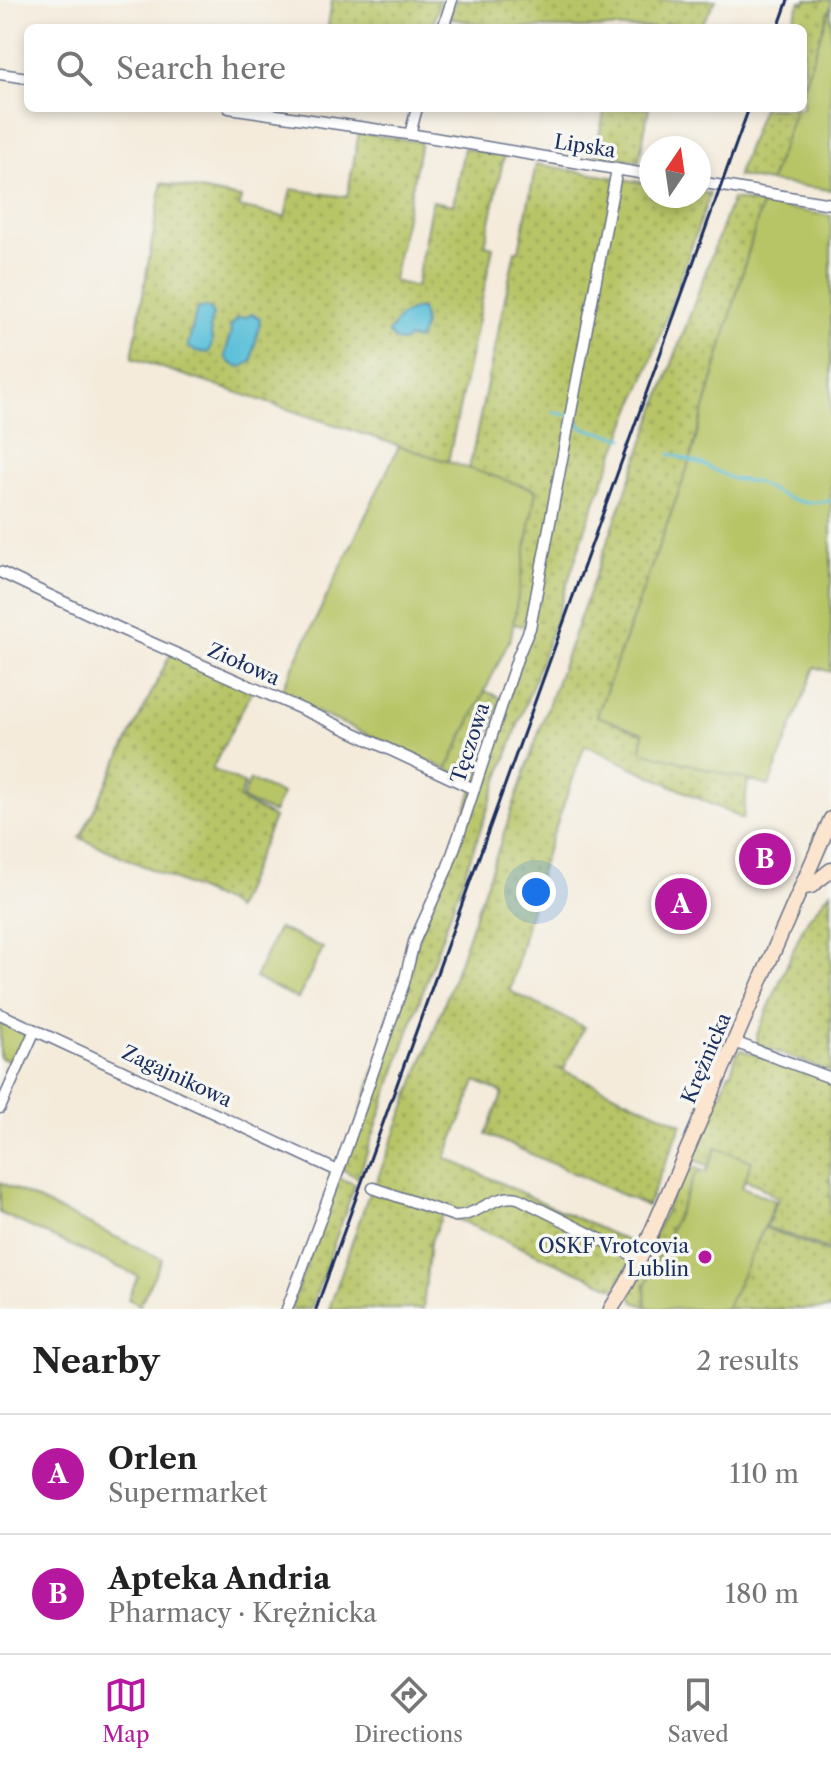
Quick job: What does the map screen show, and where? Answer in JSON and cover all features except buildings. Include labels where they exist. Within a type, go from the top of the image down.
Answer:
[{"type":"street","points":[[444,24],[452,0]]},
{"type":"street","points":[[0,74],[24,77]]},
{"type":"street","name":"Lipska","points":[[257,112],[639,173]]},
{"type":"street","points":[[410,134],[416,112]]},
{"type":"street","name":"Tęczowa","points":[[287,1309],[404,983],[414,942],[447,869],[530,628],[617,169]]},
{"type":"street","points":[[711,184],[831,204]]},
{"type":"street","name":"Ziołowa","points":[[0,572],[474,789]]},
{"type":"street","name":"Krężnicka","points":[[611,1309],[640,1259],[831,819]]},
{"type":"street","points":[[801,888],[811,886],[831,870]]},
{"type":"street","name":"Zagajnikowa","points":[[0,1014],[338,1171]]},
{"type":"street","points":[[0,1108],[35,1030]]},
{"type":"street","points":[[734,1042],[831,1078]]},
{"type":"street","points":[[373,1188],[455,1216],[466,1216],[508,1196],[518,1198],[640,1259]]},
{"type":"green space","points":[[332,0],[440,0],[433,24],[328,24]]},
{"type":"green space","points":[[456,0],[716,0],[702,24],[480,24],[449,18]]},
{"type":"green space","points":[[806,0],[831,0],[807,75],[807,24],[791,24],[800,1],[805,3]]},
{"type":"green space","points":[[831,6],[831,190],[770,182],[795,112],[807,112],[807,75]]},
{"type":"green space","points":[[604,112],[648,112],[644,136],[639,136],[639,161],[595,154]]},
{"type":"green space","points":[[761,112],[795,112],[770,182],[737,176]]},
{"type":"green space","points":[[359,133],[421,142],[393,281],[416,287],[432,201],[453,205],[464,148],[504,156],[485,245],[493,247],[448,462],[132,358],[162,183],[241,198],[239,207],[285,217],[291,189],[347,197]]},
{"type":"green space","points":[[536,164],[639,182],[639,208],[705,208],[650,364],[590,515],[358,1178],[342,1169],[417,942],[532,628],[513,624],[535,490],[469,469],[515,251],[519,251]]},
{"type":"green space","points":[[732,199],[762,204],[688,467],[597,716],[643,733],[641,750],[748,779],[743,819],[585,745],[541,868],[510,991],[584,1027],[564,1069],[558,1068],[682,1124],[647,1206],[486,1134],[503,1093],[476,1081],[446,1158],[638,1246],[616,1289],[443,1213],[430,1243],[423,1309],[329,1309],[370,1190],[374,1188],[449,991],[550,700]]},
{"type":"green space","points":[[762,204],[831,216],[831,672],[815,667],[769,786],[641,751],[643,733],[597,716],[688,467]]},
{"type":"green space","points":[[399,446],[536,490],[511,637],[447,769],[279,696]]},
{"type":"green space","points":[[171,653],[252,690],[212,769],[245,784],[239,799],[274,818],[235,910],[230,904],[80,838]]},
{"type":"green space","points":[[485,691],[501,698],[473,779],[447,769]]},
{"type":"green space","points":[[250,780],[282,794],[273,813],[242,799]]},
{"type":"green space","points":[[831,891],[831,1072],[758,1045],[757,1035],[801,932]]},
{"type":"green space","points":[[278,928],[323,948],[298,999],[255,978]]},
{"type":"green space","points":[[0,1016],[27,1029],[29,1035],[17,1065],[0,1057]]},
{"type":"green space","points":[[742,1050],[831,1082],[831,1250],[766,1227],[778,1199],[758,1185],[689,1158],[731,1073],[737,1053]]},
{"type":"green space","name":"OSKF Vrotcovia Lublin","points":[[716,1148],[752,1161],[742,1187],[775,1201],[764,1228],[726,1309],[646,1307],[645,1286],[695,1175],[706,1172]]},
{"type":"green space","points":[[686,1164],[775,1201],[765,1228],[831,1253],[831,1309],[652,1309],[634,1302],[629,1293]]},
{"type":"green space","points":[[338,1178],[355,1184],[311,1309],[290,1309]]},
{"type":"green space","points":[[0,1182],[162,1259],[140,1305],[128,1299],[138,1276],[0,1213]]},
{"type":"water","points":[[206,307],[213,315],[209,353],[196,351],[188,345],[197,309]]},
{"type":"water","points":[[421,309],[423,317],[420,337],[417,340],[396,341],[388,333],[401,316]]},
{"type":"water","points":[[251,314],[260,318],[252,361],[242,367],[237,366],[225,357],[230,327],[238,318]]},
{"type":"waterway","points":[[553,412],[567,415]]},
{"type":"waterway","points":[[574,417],[583,428],[624,438]]},
{"type":"waterway","points":[[670,454],[704,465],[732,479],[755,482],[787,498],[806,503],[831,501]]},
{"type":"railway","points":[[779,24],[788,0]]},
{"type":"railway","points":[[316,1309],[748,112]]},
{"type":"place","name":"Apteka Andria","points":[[765,859]]},
{"type":"place","name":"Orlen","points":[[681,904]]},
{"type":"place","name":"OSKF Vrotcovia Lublin","points":[[705,1257]]}]
